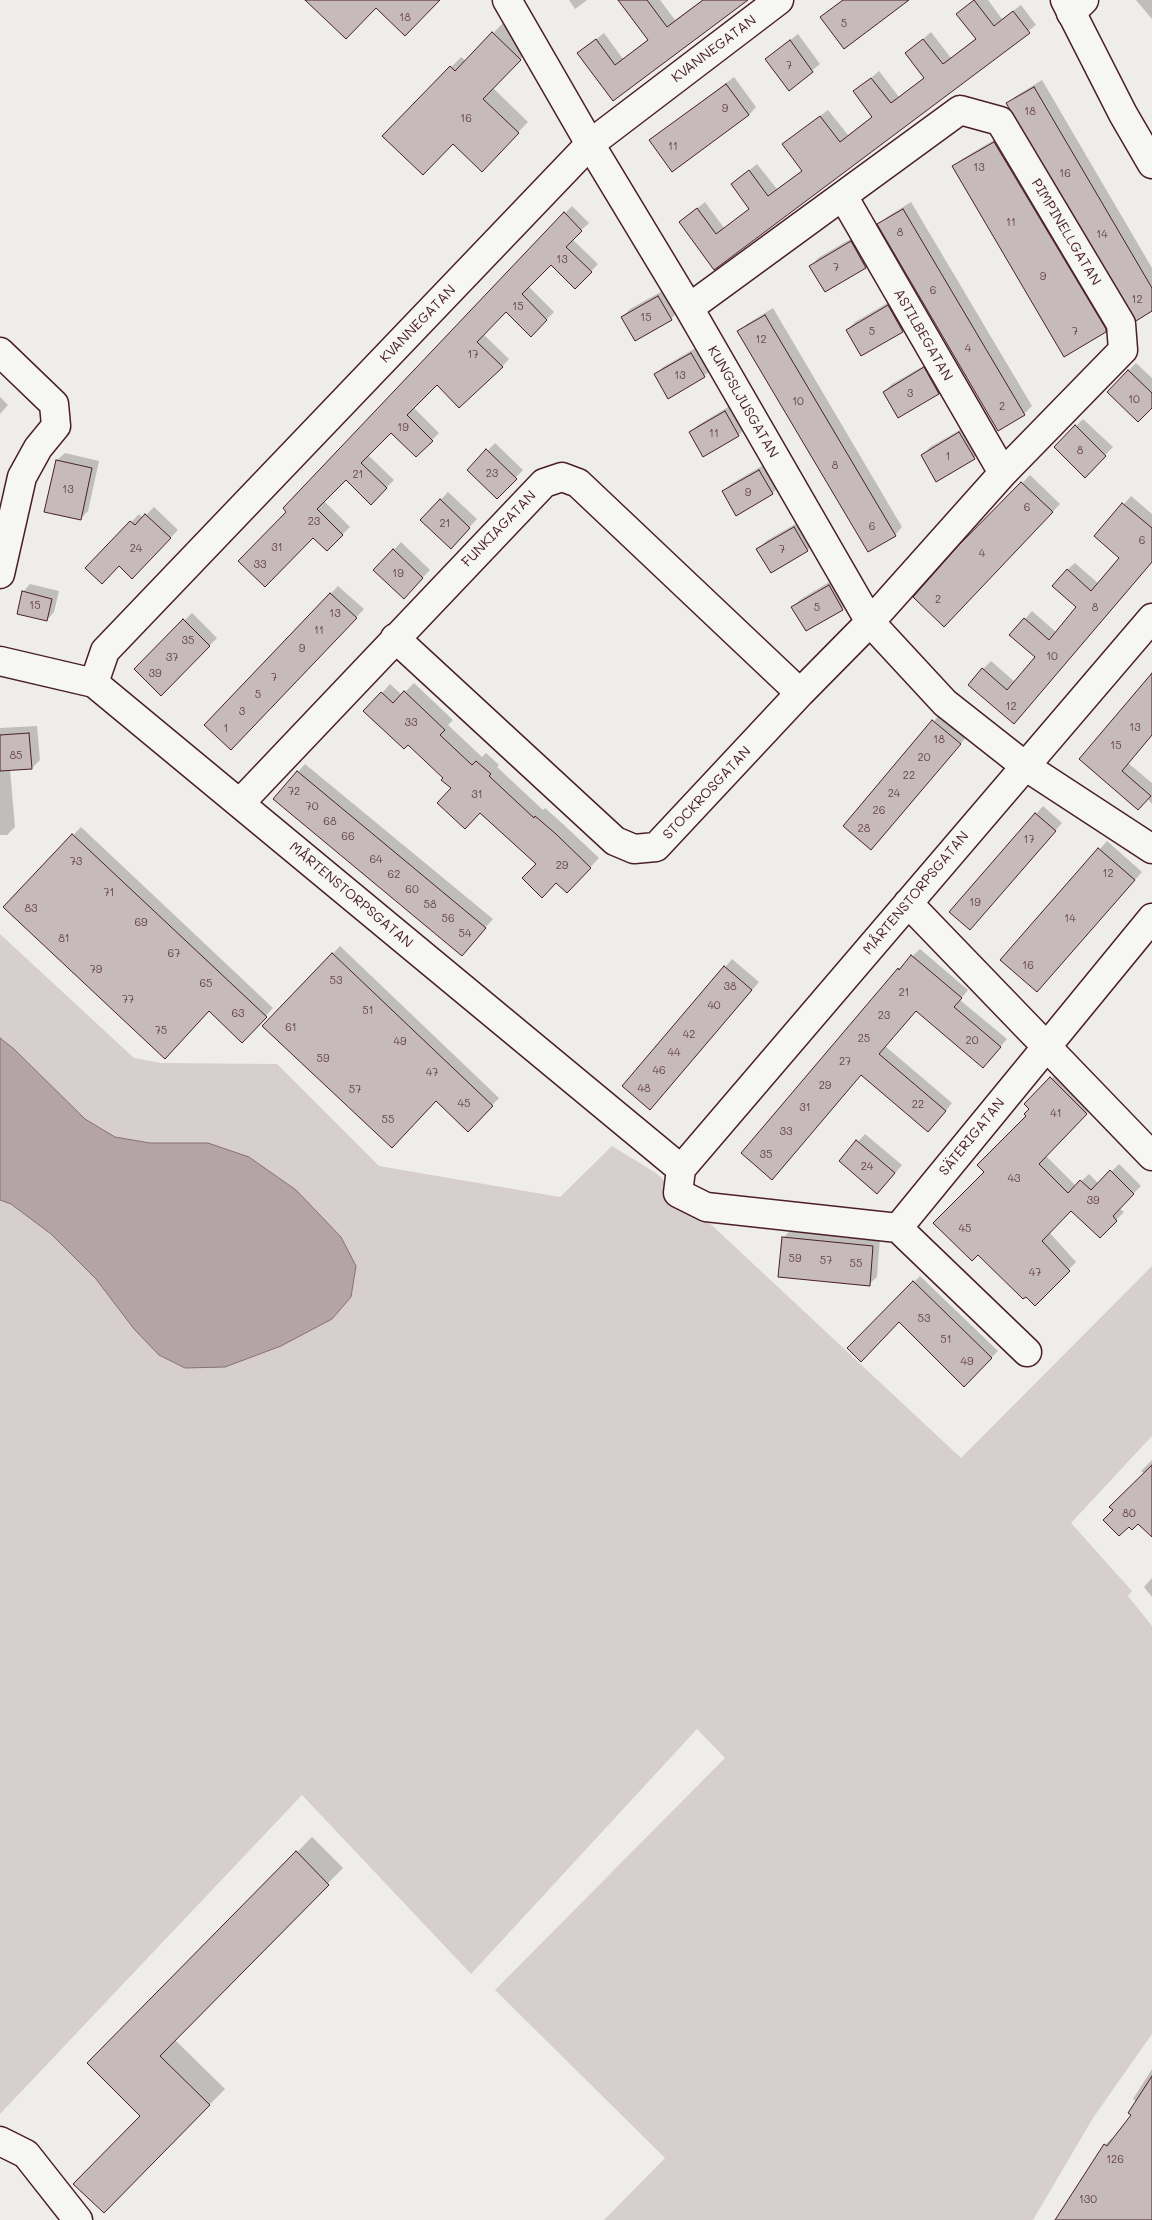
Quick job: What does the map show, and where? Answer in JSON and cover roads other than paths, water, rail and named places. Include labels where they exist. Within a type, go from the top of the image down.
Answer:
[{"type":"street","name":"KUNGSLJUSGATAN","points":[[507,0],[590,144],[689,308],[870,622],[945,703],[1025,766]]},
{"type":"street","name":"KVANNEGATAN","points":[[94,683],[106,651],[590,144],[779,0]]},
{"type":"street","points":[[1074,4],[1122,114],[1152,164]]},
{"type":"street","name":"PIMPINELLGATAN","points":[[689,308],[960,110],[1000,122],[1121,324],[1124,350],[1003,473],[870,622]]},
{"type":"street","name":"ASTILBEGATAN","points":[[843,196],[1003,473]]},
{"type":"street","points":[[0,352],[54,404],[56,426],[38,448],[22,477],[0,574]]},
{"type":"street","name":"FUNKIAGATAN","points":[[240,803],[544,483],[562,477],[578,483],[800,693]]},
{"type":"street","name":"MÅRTENSTORPSGATAN","points":[[0,661],[94,683],[240,803],[679,1181],[908,904],[1152,618]]},
{"type":"street","name":"STOCKROSGATAN","points":[[395,638],[615,841],[634,849],[656,847],[800,693],[870,622]]},
{"type":"street","points":[[1025,766],[1152,849]]},
{"type":"street","points":[[908,904],[1152,1156]]},
{"type":"street","name":"SÄTERIGATAN","points":[[898,1228],[1152,918]]},
{"type":"street","points":[[679,1181],[706,1207],[898,1228],[1027,1352]]},
{"type":"street","points":[[0,2140],[26,2154],[78,2220]]}]
